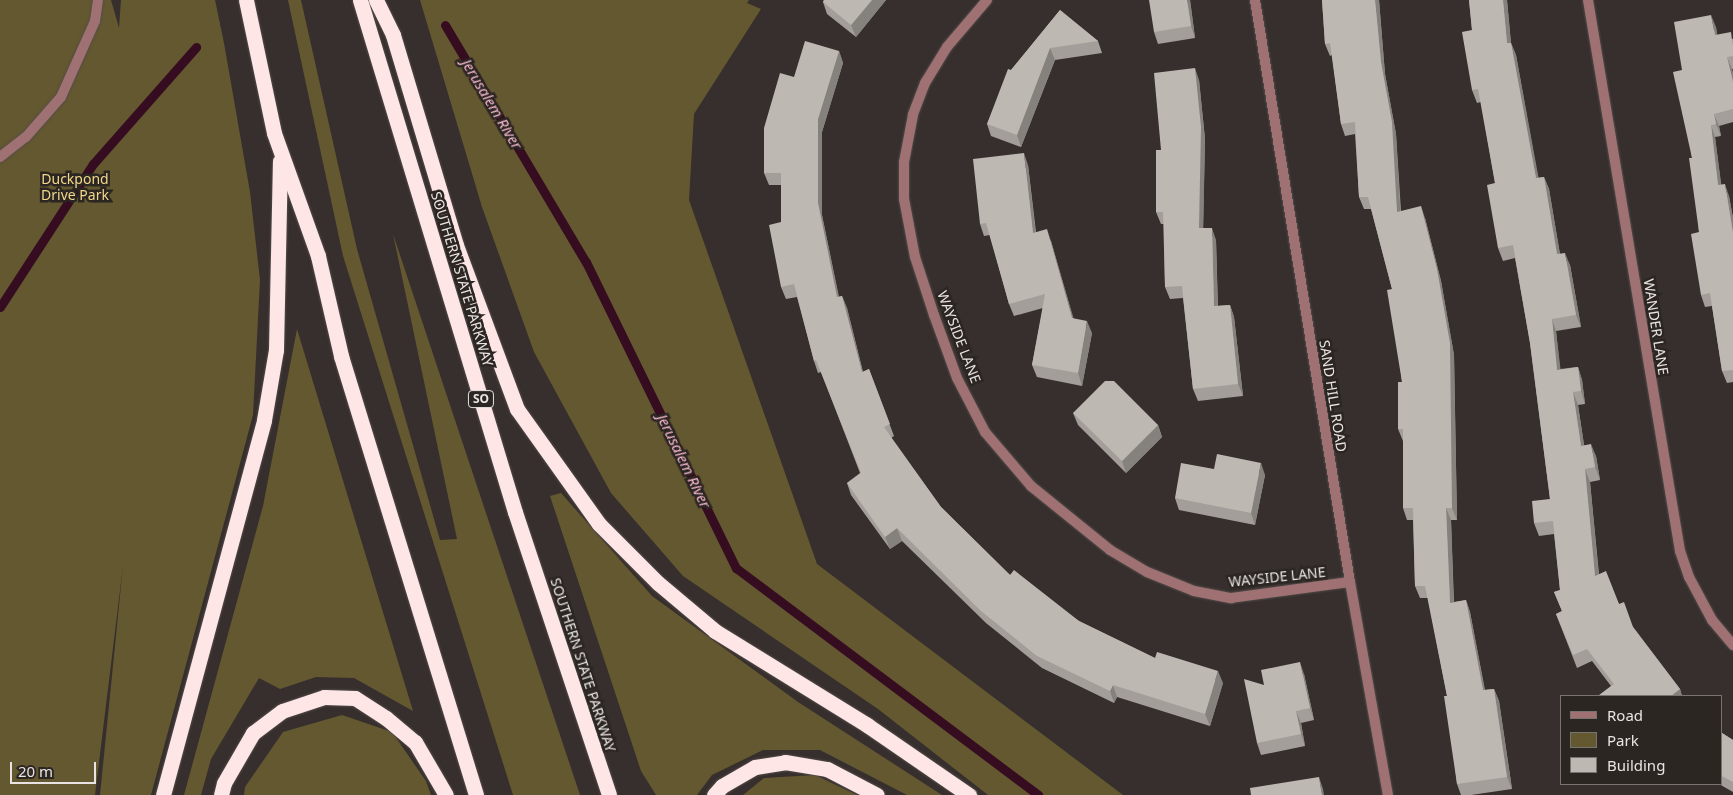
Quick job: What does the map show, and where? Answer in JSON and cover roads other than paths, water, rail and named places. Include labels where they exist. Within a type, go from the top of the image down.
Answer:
[{"type":"highway","points":[[246,0],[280,152],[318,256],[341,356],[476,795]]},
{"type":"highway","name":"SOUTHERN STATE PARKWAY","points":[[360,0],[515,512],[608,795]]},
{"type":"highway","points":[[376,0],[392,35],[456,245],[517,409],[599,524],[658,583],[715,631],[867,725],[969,795]]},
{"type":"highway","points":[[163,795],[264,420],[276,350],[280,152]]},
{"type":"highway","points":[[221,795],[224,783],[253,733],[282,711],[324,697],[355,698],[386,718],[414,742],[446,795]]},
{"type":"highway","points":[[714,795],[722,786],[755,767],[785,762],[827,769],[853,780],[877,795]]},
{"type":"street","points":[[0,157],[26,137],[61,97],[95,21],[98,0]]},
{"type":"street","name":"WAYSIDE LANE","points":[[987,0],[947,47],[925,82],[914,115],[904,162],[904,199],[915,257],[957,378],[985,432],[1031,486],[1110,550],[1147,572],[1194,591],[1231,598],[1350,582]]},
{"type":"street","name":"SAND HILL ROAD","points":[[1255,0],[1350,582],[1388,795]]},
{"type":"street","name":"WANDER LANE","points":[[1588,0],[1680,551],[1689,577],[1712,620],[1733,644]]},
{"type":"waterway","name":"Jerusalem River","points":[[445,25],[586,262],[736,568],[1038,795]]},
{"type":"waterway","name":"Jerusalem River","points":[[0,307],[93,164],[196,47]]},
{"type":"park label","name":"Duckpond Drive Park","points":[[75,187]]}]
